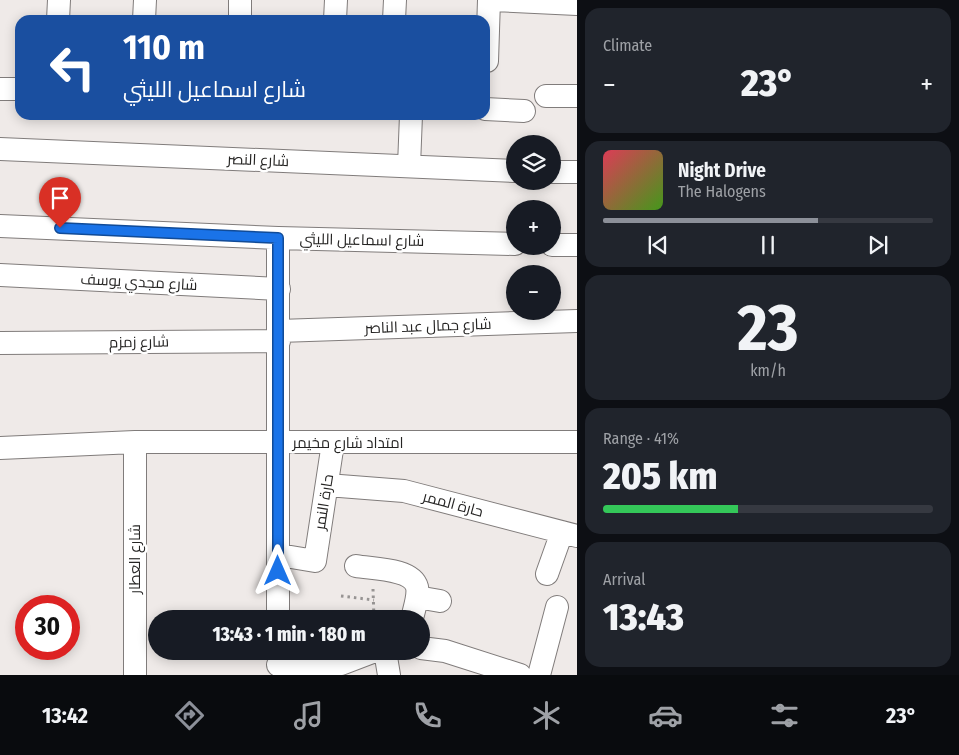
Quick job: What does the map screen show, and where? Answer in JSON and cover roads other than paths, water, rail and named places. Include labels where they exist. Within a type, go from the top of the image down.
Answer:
[{"type":"street","points":[[58,15],[59,0]]},
{"type":"street","points":[[144,15],[145,0]]},
{"type":"street","points":[[240,0],[240,15]]},
{"type":"street","points":[[335,15],[336,0]]},
{"type":"street","points":[[394,15],[395,0]]},
{"type":"street","points":[[488,15],[489,0]]},
{"type":"street","points":[[494,0],[576,4]]},
{"type":"street","points":[[0,88],[15,89]]},
{"type":"street","points":[[546,96],[576,96]]},
{"type":"street","points":[[490,109],[524,111]]},
{"type":"street","points":[[409,166],[412,120]]},
{"type":"street","name":"شارع النصر","points":[[0,149],[506,171]]},
{"type":"street","points":[[561,172],[576,172]]},
{"type":"street","name":"شارع اسماعيل الليثي","points":[[0,226],[278,238],[506,244]]},
{"type":"street","points":[[278,238],[278,610]]},
{"type":"street","points":[[561,245],[576,245]]},
{"type":"street","name":"شارع مجدي يوسف","points":[[0,275],[279,289]]},
{"type":"street","name":"شارع جمال عبد الناصر","points":[[278,336],[576,321]]},
{"type":"street","name":"شارع زمزم","points":[[0,343],[278,336]]},
{"type":"street","name":"امتداد شارع مخيمر","points":[[0,448],[135,442],[576,442]]},
{"type":"street","name":"شارع العطار","points":[[135,442],[136,675]]},
{"type":"street","name":"حارة النمر","points":[[278,555],[314,560],[333,442]]},
{"type":"street","name":"حارة الممر","points":[[326,485],[404,491],[569,534]]},
{"type":"street","points":[[547,574],[569,534]]},
{"type":"street","points":[[356,566],[407,575],[414,580],[417,588],[414,608],[440,601]]},
{"type":"street","points":[[539,675],[557,607]]},
{"type":"street","points":[[430,649],[445,651],[520,675]]},
{"type":"street","points":[[278,664],[318,666],[341,664],[351,660]]},
{"type":"street","points":[[386,660],[389,675]]}]
